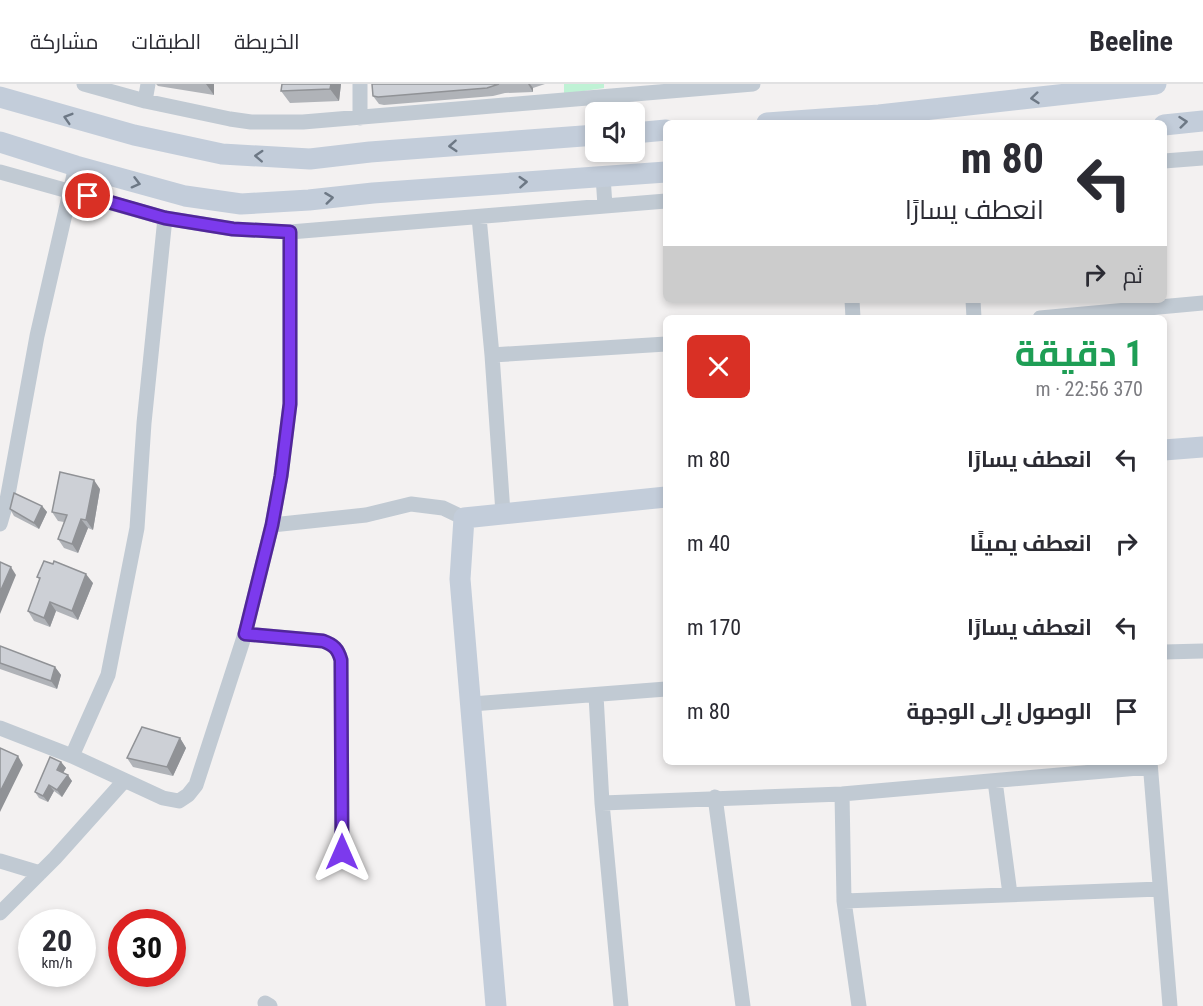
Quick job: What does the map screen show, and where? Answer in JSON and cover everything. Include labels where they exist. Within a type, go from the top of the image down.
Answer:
[{"type":"main road","points":[[809,120],[879,115],[1156,84]]},
{"type":"main road","points":[[0,97],[123,132],[222,154],[310,159],[370,152],[585,136]]},
{"type":"main road","points":[[1167,125],[1203,121]]},
{"type":"main road","points":[[645,132],[663,130]]},
{"type":"main road","points":[[0,142],[185,196],[241,204],[663,172]]},
{"type":"main road","points":[[1167,450],[1203,447]]},
{"type":"main road","points":[[496,1006],[460,579],[464,518],[663,497]]},
{"type":"street","points":[[84,84],[145,101],[251,122],[303,122],[753,84]]},
{"type":"street","points":[[145,101],[148,84]]},
{"type":"street","points":[[360,84],[360,117]]},
{"type":"street","points":[[1167,161],[1203,158]]},
{"type":"street","points":[[0,524],[7,500],[37,336],[76,166]]},
{"type":"street","points":[[0,172],[165,218],[233,229],[290,232],[663,201]]},
{"type":"street","points":[[603,176],[605,206]]},
{"type":"street","points":[[72,756],[108,675],[137,528],[145,411],[165,218]]},
{"type":"street","points":[[479,218],[492,355],[503,513]]},
{"type":"street","points":[[0,728],[72,756],[163,798],[179,801],[196,785],[245,634],[272,525],[281,476],[290,404],[290,232]]},
{"type":"street","points":[[1073,315],[1203,303]]},
{"type":"street","points":[[492,355],[663,344]]},
{"type":"street","points":[[272,525],[327,520],[411,504],[443,508],[464,518]]},
{"type":"street","points":[[245,634],[323,641],[332,644],[339,651],[341,660],[342,852]]},
{"type":"street","points":[[1167,652],[1203,651]]},
{"type":"street","points":[[472,705],[663,689]]},
{"type":"street","points":[[596,695],[602,803],[621,1006]]},
{"type":"street","points":[[602,803],[842,794],[1150,765],[1170,1006]]},
{"type":"street","points":[[0,913],[124,781]]},
{"type":"street","points":[[995,781],[1010,894]]},
{"type":"street","points":[[842,794],[844,901],[859,1006]]},
{"type":"street","points":[[715,797],[743,1006]]},
{"type":"street","points":[[0,861],[40,873]]},
{"type":"street","points":[[844,901],[1160,889]]},
{"type":"green space","points":[[564,84],[604,84],[604,88],[564,94]]},
{"type":"building","points":[[282,84],[331,84],[330,89],[281,91]]},
{"type":"building","points":[[372,84],[499,84],[487,88],[378,97],[373,96]]},
{"type":"building","points":[[60,472],[94,480],[86,520],[81,519],[72,544],[58,539],[67,515],[52,512]]},
{"type":"building","points":[[14,493],[42,506],[34,523],[10,509]]},
{"type":"building","points":[[44,561],[53,564],[54,561],[86,574],[72,611],[50,602],[44,618],[28,611]]},
{"type":"building","points":[[0,562],[11,567],[0,592]]},
{"type":"building","points":[[0,646],[55,667],[51,681],[0,663]]},
{"type":"building","points":[[142,727],[180,738],[167,767],[127,758]]},
{"type":"building","points":[[0,748],[18,756],[0,792]]},
{"type":"building","points":[[50,757],[61,762],[57,770],[68,775],[57,790],[49,785],[43,796],[35,792]]},
{"type":"route","points":[[88,196],[165,218],[233,229],[290,232],[290,404],[272,525],[245,634],[323,641],[332,644],[339,651],[341,660],[342,852]]}]
